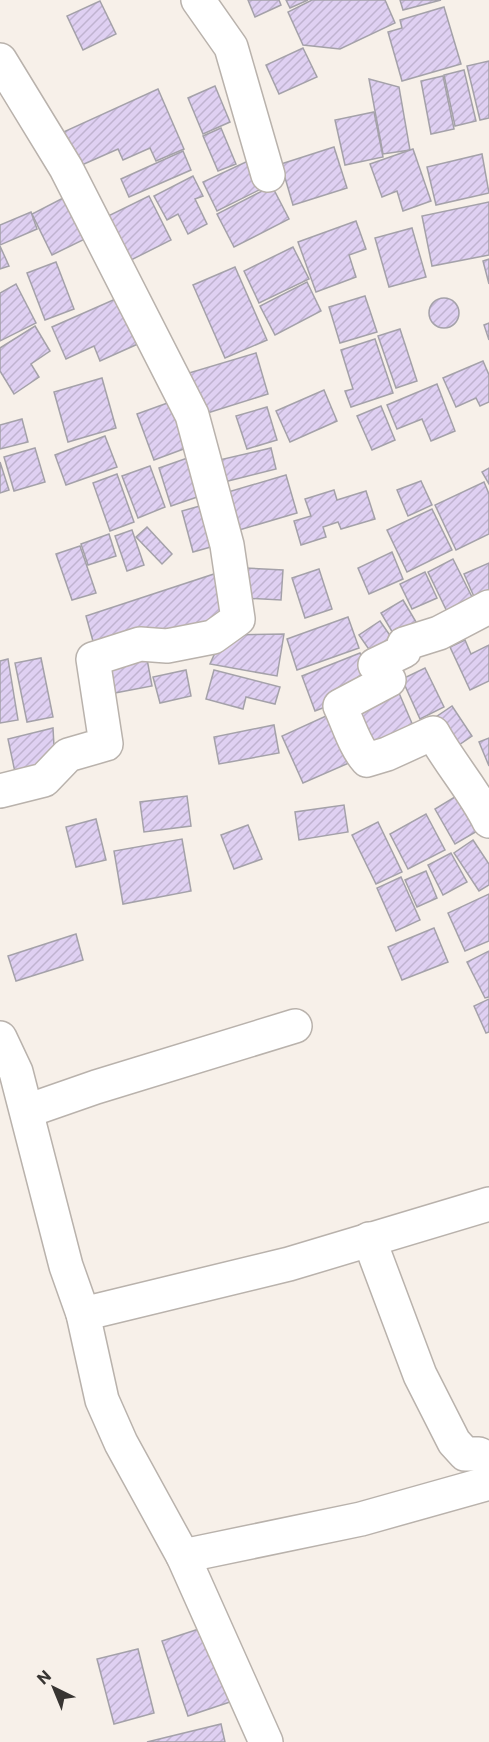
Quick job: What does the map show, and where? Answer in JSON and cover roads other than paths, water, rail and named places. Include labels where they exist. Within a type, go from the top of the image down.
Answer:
[{"type":"street","points":[[198,0],[231,47],[268,175]]},
{"type":"street","points":[[0,60],[66,168],[192,415],[226,545],[238,619],[213,637],[167,646],[141,644],[93,659],[106,744],[69,755],[44,780],[0,791]]},
{"type":"street","points":[[489,607],[439,633],[404,644],[404,651],[375,665],[389,680],[340,706],[354,735],[358,751],[367,760],[433,734],[479,801],[489,821]]},
{"type":"street","points":[[27,1111],[96,1087],[295,1026]]},
{"type":"street","points":[[0,1038],[16,1072],[27,1111],[66,1266],[83,1314],[102,1400],[126,1452],[183,1556],[266,1742]]},
{"type":"street","points":[[83,1314],[278,1267],[489,1204]]},
{"type":"street","points":[[369,1239],[420,1375],[454,1442],[465,1454],[478,1454],[489,1459]]},
{"type":"street","points":[[183,1556],[362,1519],[489,1483]]}]
